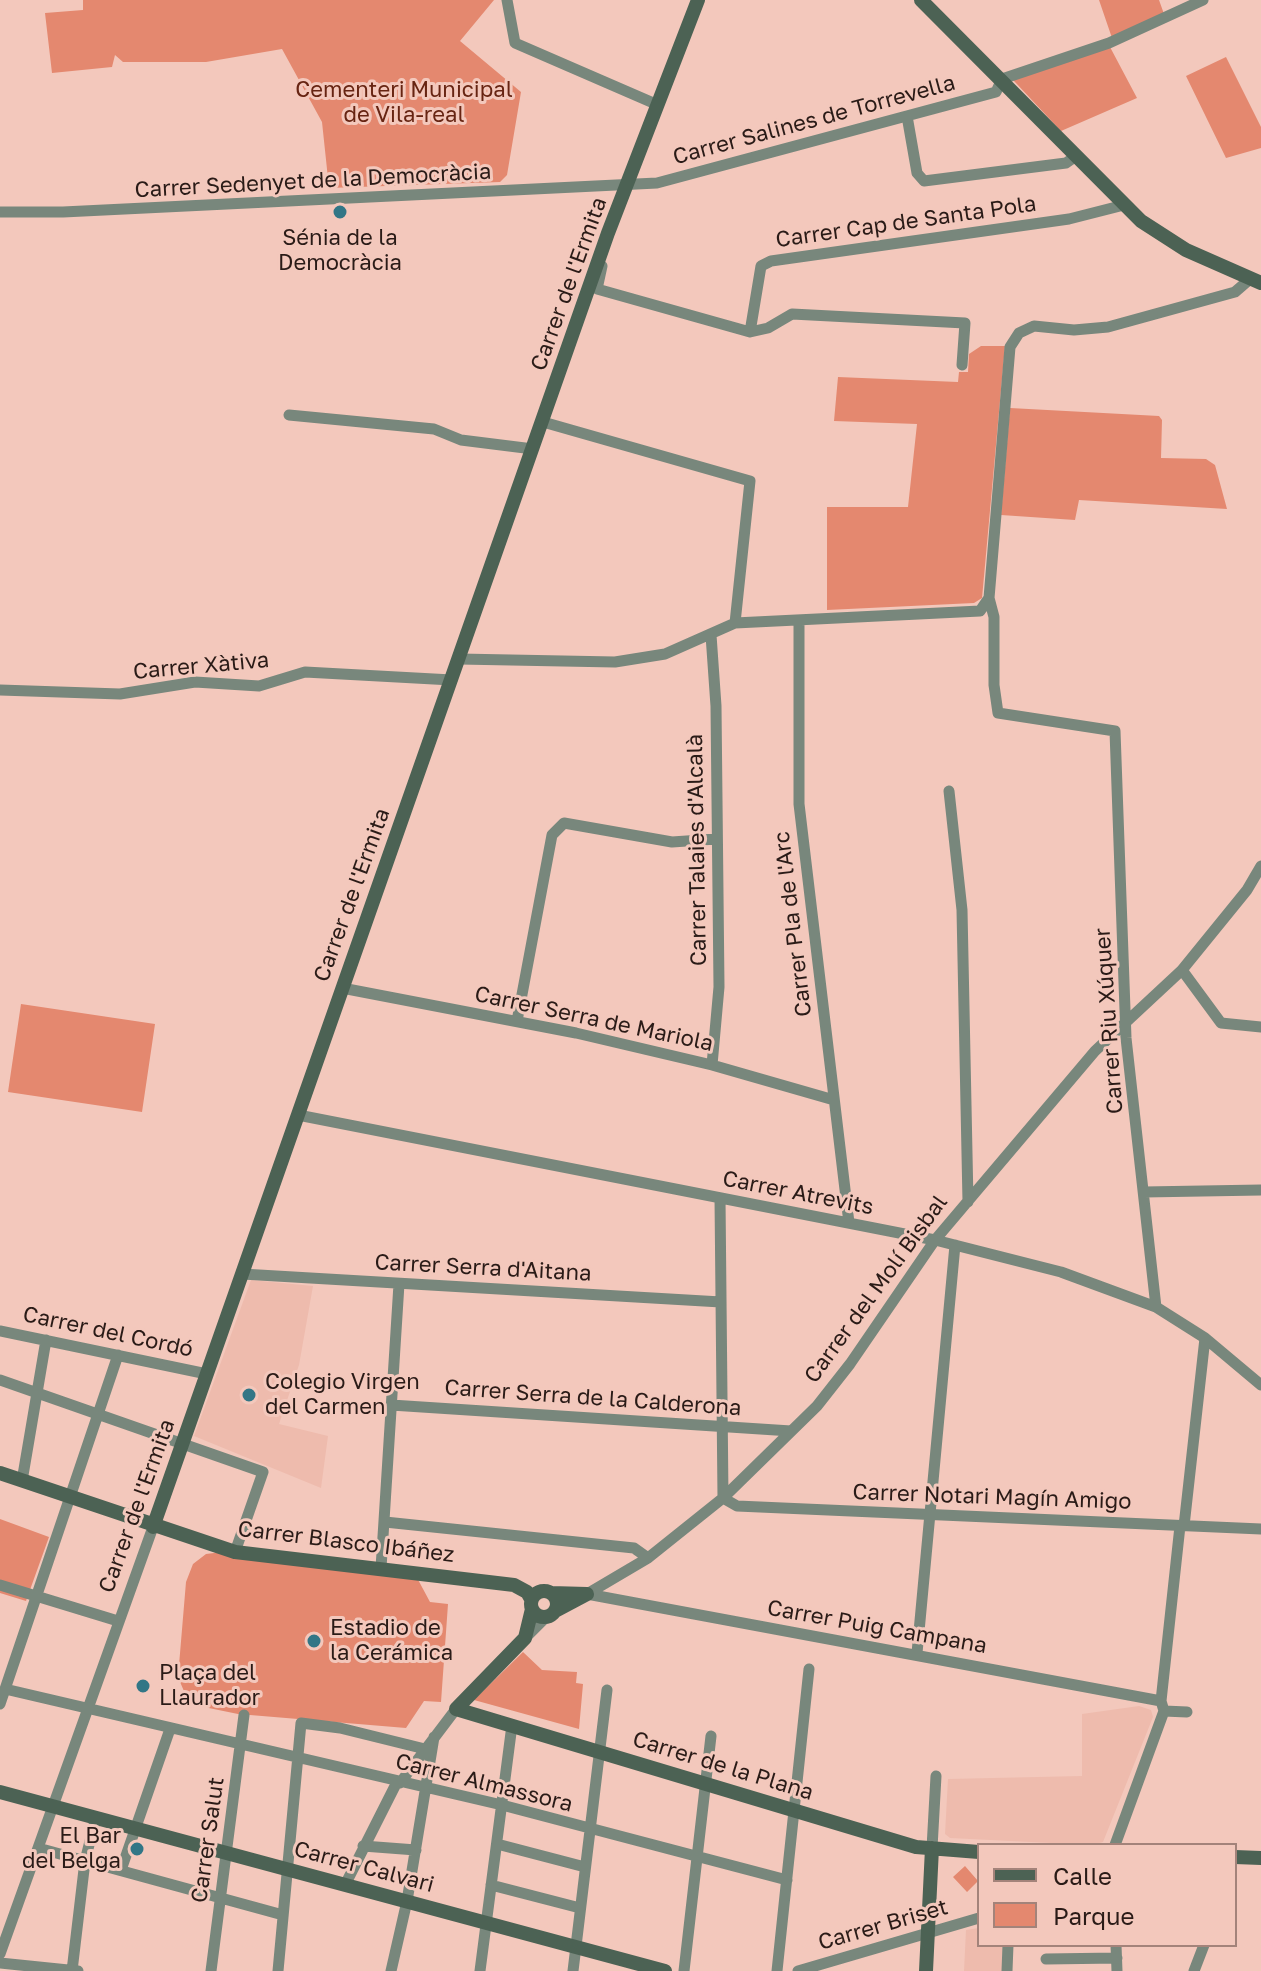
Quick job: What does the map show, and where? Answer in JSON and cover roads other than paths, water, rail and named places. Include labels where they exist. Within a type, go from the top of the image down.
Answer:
[{"type":"street","points":[[507,0],[515,43],[658,105]]},
{"type":"street","name":"Carrer de l'Ermita","points":[[0,1954],[608,233],[698,0]]},
{"type":"street","points":[[921,0],[1124,205],[1162,236],[1257,281]]},
{"type":"street","points":[[1002,79],[1109,43],[1203,0]]},
{"type":"street","name":"Carrer Salines de Torrevella","points":[[628,187],[657,183],[996,92],[1002,79]]},
{"type":"street","points":[[907,116],[917,173],[924,181],[1066,163],[1076,156]]},
{"type":"street","name":"Carrer Sedenyet de la Democràcia","points":[[0,212],[628,187]]},
{"type":"street","name":"Carrer Cap de Santa Pola","points":[[750,332],[761,266],[771,261],[1069,219],[1124,205]]},
{"type":"street","points":[[608,233],[597,289],[750,332],[768,328],[792,314],[965,323],[962,365]]},
{"type":"street","points":[[459,659],[615,662],[665,654],[735,623],[980,611],[989,598],[1010,347],[1019,333],[1034,326],[1074,330],[1108,327],[1235,292],[1257,281]]},
{"type":"street","points":[[289,415],[434,429],[461,440],[533,449]]},
{"type":"street","points":[[543,422],[747,478],[752,488],[735,623]]},
{"type":"street","name":"Carrer Riu Xúquer","points":[[989,598],[994,617],[994,685],[998,713],[1115,731],[1127,1021],[1156,1307]]},
{"type":"street","name":"Carrer Pla de l'Arc","points":[[799,620],[799,804],[849,1223]]},
{"type":"street","name":"Carrer Talaies d'Alcalà","points":[[711,635],[716,706],[719,987],[712,1065]]},
{"type":"street","name":"Carrer Xàtiva","points":[[0,690],[120,694],[195,682],[259,686],[305,672],[452,680]]},
{"type":"street","points":[[949,791],[962,910],[968,1202]]},
{"type":"street","points":[[517,1021],[552,835],[564,823],[672,842],[716,839]]},
{"type":"street","name":"Carrer del Molí Bisbal","points":[[345,1885],[398,1782],[456,1709],[550,1614],[648,1558],[723,1498],[791,1431],[850,1364],[935,1240],[1095,1051],[1182,970],[1247,890],[1261,866]]},
{"type":"street","points":[[1182,970],[1221,1023],[1261,1027]]},
{"type":"street","name":"Carrer Serra de Mariola","points":[[342,988],[517,1021],[712,1065],[834,1100]]},
{"type":"street","name":"Carrer Atrevits","points":[[298,1115],[935,1240],[1061,1272],[1156,1307],[1205,1338],[1261,1385]]},
{"type":"street","points":[[1144,1192],[1261,1190]]},
{"type":"street","points":[[720,1198],[723,1498]]},
{"type":"street","points":[[917,1653],[955,1245]]},
{"type":"street","name":"Carrer Serra d'Aitana","points":[[242,1274],[721,1302]]},
{"type":"street","points":[[381,1568],[399,1284]]},
{"type":"street","name":"Carrer del Cordó","points":[[0,1331],[207,1374]]},
{"type":"street","points":[[1116,1843],[1162,1706],[1205,1338]]},
{"type":"street","points":[[22,1481],[46,1340]]},
{"type":"street","points":[[118,1355],[2,1698],[87,1709],[170,1729],[121,1870]]},
{"type":"street","points":[[0,1380],[263,1472],[235,1552]]},
{"type":"street","name":"Carrer Serra de la Calderona","points":[[391,1405],[791,1431]]},
{"type":"street","name":"Carrer Blasco Ibáñez","points":[[0,1473],[153,1527],[235,1552],[514,1585],[527,1592],[532,1604],[550,1614]]},
{"type":"street","name":"Carrer Notari Magín Amigo","points":[[723,1498],[737,1506],[1261,1529]]},
{"type":"street","points":[[385,1522],[634,1548],[648,1558]]},
{"type":"street","points":[[0,1585],[118,1621]]},
{"type":"street","points":[[525,1638],[532,1604],[540,1591],[587,1594]]},
{"type":"street","points":[[550,1614],[556,1599],[551,1593]]},
{"type":"street","name":"Carrer Puig Campana","points":[[587,1594],[917,1653],[1187,1712]]},
{"type":"street","points":[[777,1971],[809,1669]]},
{"type":"street","points":[[573,1971],[607,1690]]},
{"type":"street","name":"Carrer de la Plana","points":[[456,1709],[916,1847],[977,1852]]},
{"type":"street","name":"Carrer Salut","points":[[211,1971],[244,1715]]},
{"type":"street","points":[[278,1971],[285,1867],[300,1760],[301,1723],[340,1728],[425,1749]]},
{"type":"street","points":[[480,1971],[512,1725]]},
{"type":"street","name":"Carrer Almassora","points":[[170,1729],[502,1805],[787,1880]]},
{"type":"street","points":[[684,1971],[711,1736]]},
{"type":"street","points":[[391,1971],[407,1901],[434,1737]]},
{"type":"street","points":[[926,1971],[936,1776]]},
{"type":"street","name":"Carrer Calvari","points":[[0,1792],[665,1971]]},
{"type":"street","points":[[72,1971],[85,1861],[96,1817]]},
{"type":"street","points":[[497,1844],[585,1867]]},
{"type":"street","points":[[363,1846],[416,1850]]},
{"type":"street","points":[[38,1848],[283,1915]]},
{"type":"street","points":[[1237,1860],[1261,1858]]},
{"type":"street","points":[[491,1885],[580,1908]]},
{"type":"street","name":"Carrer Briset","points":[[798,1971],[977,1919]]},
{"type":"street","points":[[1007,1971],[1008,1947]]},
{"type":"street","points":[[1116,1947],[1117,1971]]},
{"type":"street","points":[[1194,1971],[1203,1947]]},
{"type":"street","points":[[1046,1959],[1117,1958]]},
{"type":"street","points":[[0,1963],[79,1971]]},
{"type":"place","name":"Sénia de la Democràcia","points":[[340,212]]},
{"type":"place","name":"Colegio Virgen del Carmen","points":[[249,1395]]},
{"type":"place","name":"Estadio de la Cerámica","points":[[314,1641]]},
{"type":"place","name":"Plaça del Llaurador","points":[[143,1686]]},
{"type":"place","name":"El Bar del Belga","points":[[137,1849]]},
{"type":"park label","name":"Cementeri Municipal de Vila-real","points":[[404,102]]}]
